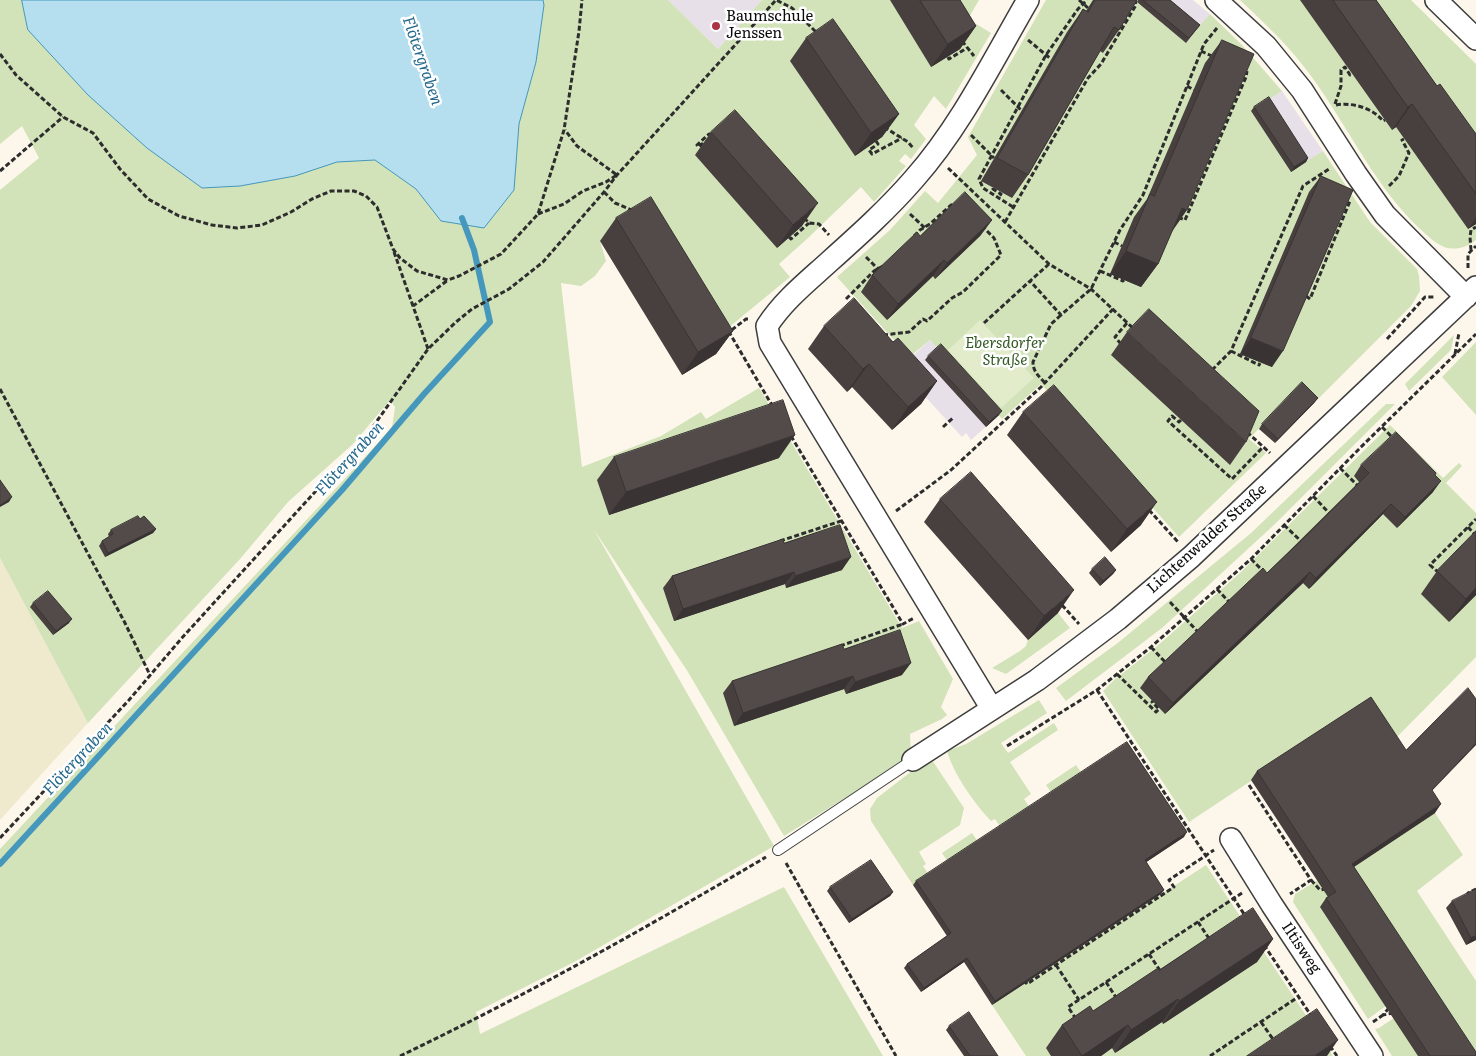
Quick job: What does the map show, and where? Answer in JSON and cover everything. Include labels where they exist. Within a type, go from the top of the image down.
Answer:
[{"type":"street","points":[[992,710],[770,342],[767,326],[778,309],[876,220],[929,160],[957,121],[1028,0]]},
{"type":"street","points":[[1436,0],[1476,39]]},
{"type":"street","points":[[1223,7],[1251,32],[1302,90],[1345,158],[1386,216],[1471,292]]},
{"type":"street","name":"Lichtenwalder Straße","points":[[913,760],[1037,680],[1118,619],[1191,558],[1471,292]]},
{"type":"street","name":"Iltisweg","points":[[1231,838],[1272,905],[1372,1056]]},
{"type":"lane","points":[[778,850],[913,760]]},
{"type":"path","points":[[413,306],[448,280],[501,254],[538,214],[564,130],[582,0]]},
{"type":"path","points":[[0,838],[324,482],[360,445],[428,349],[472,309],[509,290],[543,262],[617,175],[776,0],[792,8],[820,37]]},
{"type":"path","points":[[1079,0],[1088,8]]},
{"type":"path","points":[[1013,207],[983,188],[979,179],[1046,55],[1087,0]]},
{"type":"path","points":[[1005,222],[1088,78],[1101,64],[1136,6],[1135,0]]},
{"type":"path","points":[[1045,383],[1033,368],[1033,362],[1051,324],[1091,289],[1114,242],[1144,191],[1204,44],[1223,7]]},
{"type":"path","points":[[1012,27],[1051,59]]},
{"type":"path","points":[[962,40],[996,85],[1022,111]]},
{"type":"path","points":[[948,57],[949,59],[967,48]]},
{"type":"path","points":[[1201,51],[1216,58]]},
{"type":"path","points":[[0,54],[16,75],[63,117],[93,133],[120,169],[148,199],[179,216],[212,225],[237,228],[262,224],[292,212],[312,199],[331,191],[354,191],[366,196],[377,207],[428,349]]},
{"type":"path","points":[[1239,68],[1247,71],[1277,60]]},
{"type":"path","points":[[1352,74],[1350,75],[1345,67],[1341,70],[1341,86],[1334,105],[1355,105],[1377,113],[1383,122],[1385,120]]},
{"type":"path","points":[[1183,209],[1180,218],[1185,220],[1247,71]]},
{"type":"path","points":[[1080,83],[1076,90],[1080,92]]},
{"type":"path","points":[[1187,86],[1194,90]]},
{"type":"path","points":[[0,171],[63,117]]},
{"type":"path","points":[[880,121],[885,127],[908,142],[1005,222],[1049,264],[1091,289],[1140,334]]},
{"type":"path","points":[[957,121],[993,156]]},
{"type":"path","points":[[564,130],[577,146],[617,175]]},
{"type":"path","points":[[1051,142],[1047,139],[1052,131]]},
{"type":"path","points":[[711,140],[709,138],[699,147],[697,145],[709,134],[715,134]]},
{"type":"path","points":[[876,141],[878,144],[869,150],[872,154],[902,138]]},
{"type":"path","points":[[1165,139],[1172,142]]},
{"type":"path","points":[[1373,198],[1399,176],[1410,153],[1402,140],[1404,139]]},
{"type":"path","points":[[1210,372],[1231,352],[1303,186],[1345,158]]},
{"type":"path","points":[[1203,164],[1208,166]]},
{"type":"path","points":[[538,214],[564,204],[583,191],[606,182],[617,175]]},
{"type":"path","points":[[1303,186],[1311,188]]},
{"type":"path","points":[[993,188],[1002,194],[998,198]]},
{"type":"path","points":[[1144,191],[1149,194]]},
{"type":"path","points":[[604,192],[615,203],[638,212]]},
{"type":"path","points":[[1310,288],[1306,297],[1310,299],[1351,201],[1343,198]]},
{"type":"path","points":[[895,200],[929,232]]},
{"type":"path","points":[[908,242],[951,205],[960,204]]},
{"type":"path","points":[[803,217],[808,223],[818,224],[842,250]]},
{"type":"path","points":[[789,237],[791,239],[808,223]]},
{"type":"path","points":[[879,336],[908,332],[923,319],[927,321],[952,298],[963,292],[1001,255],[994,238],[980,224]]},
{"type":"path","points":[[1471,251],[1471,230],[1476,227]]},
{"type":"path","points":[[1114,242],[1122,246]]},
{"type":"path","points":[[393,249],[400,258],[417,271],[448,280]]},
{"type":"path","points":[[846,299],[874,271],[890,260]]},
{"type":"path","points":[[984,323],[1049,264]]},
{"type":"path","points":[[1100,272],[1123,282],[1124,280]]},
{"type":"path","points":[[1030,281],[1061,315]]},
{"type":"path","points":[[880,523],[951,470],[1041,387],[1113,309]]},
{"type":"path","points":[[722,337],[746,319],[767,326]]},
{"type":"path","points":[[1121,344],[1115,337],[1127,323]]},
{"type":"path","points":[[729,332],[775,410]]},
{"type":"path","points":[[1007,746],[1097,690],[1151,647],[1251,559],[1476,334]]},
{"type":"path","points":[[1231,352],[1260,365],[1260,363]]},
{"type":"path","points":[[1041,387],[1047,394]]},
{"type":"path","points":[[0,389],[125,623],[150,675]]},
{"type":"path","points":[[1181,420],[1179,422],[1172,416],[1168,420],[1232,479],[1263,447]]},
{"type":"path","points":[[943,427],[954,417]]},
{"type":"path","points":[[1382,427],[1395,440]]},
{"type":"path","points":[[1243,428],[1285,467]]},
{"type":"path","points":[[790,435],[903,624]]},
{"type":"path","points":[[1340,468],[1358,486]]},
{"type":"path","points":[[1313,496],[1330,514]]},
{"type":"path","points":[[1148,509],[1191,558]]},
{"type":"path","points":[[1440,574],[1430,565],[1476,519]]},
{"type":"path","points":[[773,544],[842,521]]},
{"type":"path","points":[[1284,525],[1302,542]]},
{"type":"path","points":[[1468,527],[1476,536]]},
{"type":"path","points":[[810,532],[812,537]]},
{"type":"path","points":[[1251,559],[1270,577]]},
{"type":"path","points":[[1156,587],[1199,632]]},
{"type":"path","points":[[1217,589],[1230,603]]},
{"type":"path","points":[[1059,602],[1081,627]]},
{"type":"path","points":[[832,648],[903,624],[931,608]]},
{"type":"path","points":[[869,636],[871,642]]},
{"type":"path","points":[[1151,647],[1167,663]]},
{"type":"path","points":[[1117,674],[1156,712],[1159,709],[1153,701]]},
{"type":"path","points":[[1097,690],[1250,923]]},
{"type":"path","points":[[1249,785],[1311,880],[1320,890],[1330,889]]},
{"type":"path","points":[[400,1056],[479,1018],[631,936],[778,850],[896,1056]]},
{"type":"path","points":[[1022,977],[1027,984],[1070,956],[1174,887],[1169,880],[1206,856]]},
{"type":"path","points":[[1272,905],[1311,880]]},
{"type":"path","points":[[1470,897],[1468,893],[1476,889]]},
{"type":"path","points":[[1078,1022],[1068,1007],[1233,898]]},
{"type":"path","points":[[1117,914],[1122,921]]},
{"type":"path","points":[[1198,922],[1214,946]]},
{"type":"path","points":[[1260,940],[1313,1019]]},
{"type":"path","points":[[1065,948],[1070,956]]},
{"type":"path","points":[[1149,954],[1165,978]]},
{"type":"path","points":[[1056,965],[1079,1000]]},
{"type":"path","points":[[1106,982],[1121,1005]]},
{"type":"path","points":[[1213,1055],[1298,997]]},
{"type":"path","points":[[1394,1001],[1383,1015],[1401,1012]]},
{"type":"path","points":[[1261,1022],[1278,1047]]},
{"type":"path","points":[[1327,1041],[1337,1056]]},
{"type":"shaded area","name":"Baumschule Jenssen","points":[[668,0],[762,0],[718,49]]},
{"type":"shaded area","points":[[1139,0],[1193,0],[1210,14],[1186,43],[1137,2]]},
{"type":"shaded area","points":[[1282,91],[1323,151],[1291,172],[1251,111]]},
{"type":"shaded area","points":[[930,340],[999,415],[971,440],[966,433],[962,437],[899,368]]},
{"type":"shaded area","points":[[0,558],[88,723],[0,820]]},
{"type":"green space","points":[[0,0],[668,0],[718,49],[762,0],[979,0],[968,19],[991,33],[946,109],[934,96],[914,125],[926,139],[911,159],[905,154],[899,161],[906,166],[874,202],[861,187],[779,264],[790,277],[722,333],[600,241],[606,261],[595,276],[581,286],[561,283],[582,467],[661,436],[701,412],[706,419],[759,388],[902,628],[919,621],[953,679],[941,707],[947,715],[910,734],[911,754],[784,836],[688,672],[593,528],[774,846],[576,961],[476,1012],[480,1034],[784,887],[883,1056],[0,1056],[0,849],[392,428],[395,407],[390,400],[353,444],[288,502],[240,559],[88,723],[0,558],[0,190],[39,158],[22,126],[0,144]]},
{"type":"green space","name":"Ebersdorfer Straße","points":[[1046,0],[1139,0],[1137,2],[1185,42],[1210,14],[1242,45],[1282,91],[1251,111],[1291,171],[1323,151],[1370,222],[1417,269],[1419,276],[1420,291],[1411,306],[1315,402],[1299,387],[1249,439],[1266,453],[1179,537],[1041,384],[1002,419],[930,340],[913,354],[892,338],[837,277],[890,230],[925,191],[938,203],[977,155],[968,137]]},
{"type":"green space","points":[[1240,0],[1411,0],[1476,64],[1476,240],[1461,248],[1444,247],[1420,229],[1402,211],[1386,191],[1331,105],[1301,63],[1279,38]]},
{"type":"green space","name":"Ebersdorfer Straße","points":[[980,320],[1034,378],[1001,408],[948,350]]},
{"type":"green space","points":[[1454,335],[1451,350],[1409,391],[1405,384]]},
{"type":"green space","points":[[1476,342],[1476,415],[1442,377]]},
{"type":"green space","points":[[1386,404],[1395,404],[1275,524],[1162,628],[1066,701],[1056,688],[1119,642],[1251,533]]},
{"type":"green space","points":[[1390,425],[1443,478],[1459,463],[1462,466],[1446,483],[1476,513],[1476,657],[1390,744],[1364,706],[1189,822],[1103,691],[1241,572]]},
{"type":"green space","points":[[1058,613],[1070,628],[1006,674],[992,668],[1026,646],[1028,639]]},
{"type":"green space","points":[[1039,700],[1047,713],[1001,743],[1008,753],[1054,723],[1058,730],[1010,762],[1031,794],[1024,799],[1030,808],[1001,828],[995,819],[991,821],[971,797],[954,770],[947,751],[966,744]]},
{"type":"green space","points":[[930,757],[964,808],[960,825],[919,852],[926,864],[923,866],[929,875],[913,885],[871,821],[870,809],[877,798]]},
{"type":"green space","points":[[1076,765],[1082,774],[1052,794],[1046,785]]},
{"type":"green space","points":[[1435,813],[1463,855],[1417,891],[1476,981],[1476,1056],[1392,1056],[1375,1029],[1394,1018],[1386,1006],[1368,1019],[1293,902],[1295,894]]},
{"type":"green space","points":[[972,833],[978,842],[948,862],[942,853]]},
{"type":"green space","points":[[1206,865],[1333,1056],[1026,1056],[992,1005]]},
{"type":"water","points":[[22,0],[543,0],[544,5],[536,62],[519,124],[514,190],[484,228],[441,221],[416,189],[375,160],[337,162],[295,176],[240,186],[202,188],[147,148],[88,95],[28,30]]},
{"type":"building","points":[[920,0],[960,0],[976,26],[948,44]]},
{"type":"building","points":[[1095,0],[1137,0],[1119,30],[1114,27],[1028,175],[997,158],[1083,9],[1088,12]]},
{"type":"building","points":[[1143,0],[1170,0],[1200,25],[1189,38]]},
{"type":"building","points":[[1333,0],[1376,0],[1437,86],[1440,84],[1476,134],[1476,194],[1412,104],[1408,107]]},
{"type":"building","points":[[833,19],[899,114],[871,133],[806,38]]},
{"type":"building","points":[[1222,40],[1254,54],[1187,210],[1182,208],[1158,264],[1126,251],[1150,194],[1154,196]]},
{"type":"building","points":[[1269,97],[1308,158],[1294,167],[1254,107]]},
{"type":"building","points":[[735,110],[818,203],[793,225],[711,132]]},
{"type":"building","points":[[1321,176],[1353,190],[1283,351],[1251,338]]},
{"type":"building","points":[[965,192],[992,220],[947,263],[944,260],[898,304],[872,275],[917,232],[920,236]]},
{"type":"building","points":[[651,197],[733,331],[698,352],[616,218]]},
{"type":"building","points":[[854,298],[893,342],[898,338],[937,381],[908,407],[869,364],[863,369],[824,326]]},
{"type":"building","points":[[1149,309],[1259,411],[1246,442],[1127,332]]},
{"type":"building","points":[[941,344],[1002,411],[989,422],[928,356]]},
{"type":"building","points":[[1302,382],[1318,398],[1278,439],[1262,424]]},
{"type":"building","points":[[1054,385],[1157,502],[1127,529],[1023,412]]},
{"type":"building","points":[[783,400],[795,435],[626,492],[614,457]]},
{"type":"building","points":[[1396,432],[1436,473],[1435,475],[1441,481],[1405,517],[1391,504],[1316,578],[1310,572],[1173,703],[1148,677],[1263,568],[1267,573],[1310,532],[1369,473],[1361,465]]},
{"type":"building","points":[[971,472],[1074,590],[1044,616],[940,499]]},
{"type":"building","points":[[0,480],[12,497],[0,505]]},
{"type":"building","points":[[138,516],[140,519],[144,516],[156,529],[108,553],[102,541],[113,534],[111,530]]},
{"type":"building","points":[[840,525],[851,557],[795,576],[794,572],[683,609],[672,576],[783,539],[784,543]]},
{"type":"building","points":[[1476,531],[1476,588],[1466,599],[1437,571]]},
{"type":"building","points":[[1105,557],[1116,570],[1103,581],[1092,569]]},
{"type":"building","points":[[48,591],[72,619],[56,631],[33,603]]},
{"type":"building","points":[[900,630],[911,663],[855,682],[853,676],[743,713],[732,681],[842,644],[844,649]]},
{"type":"building","points":[[1468,688],[1476,699],[1476,743],[1432,790],[1441,804],[1352,864],[1476,1052],[1476,1056],[1430,1056],[1326,898],[1336,892],[1257,771],[1371,697],[1406,750]]},
{"type":"building","points":[[1127,742],[1187,832],[1145,860],[1164,890],[995,1001],[967,958],[924,988],[907,964],[951,933],[916,881]]},
{"type":"building","points":[[871,860],[893,892],[852,919],[830,887]]},
{"type":"building","points":[[1476,889],[1476,935],[1471,938],[1452,901]]},
{"type":"building","points":[[1253,908],[1273,939],[1179,1001],[1178,999],[1131,1030],[1128,1025],[1082,1056],[1062,1025],[1090,1006],[1093,1011]]},
{"type":"building","points":[[1317,1009],[1338,1040],[1314,1056],[1247,1056]]},
{"type":"building","points":[[969,1012],[998,1056],[970,1056],[949,1026]]},
{"type":"waterway","name":"Flötergraben","points":[[0,864],[342,490],[424,394],[490,322],[474,250],[462,218]]},
{"type":"place","name":"Baumschule Jenssen","points":[[716,26]]}]
